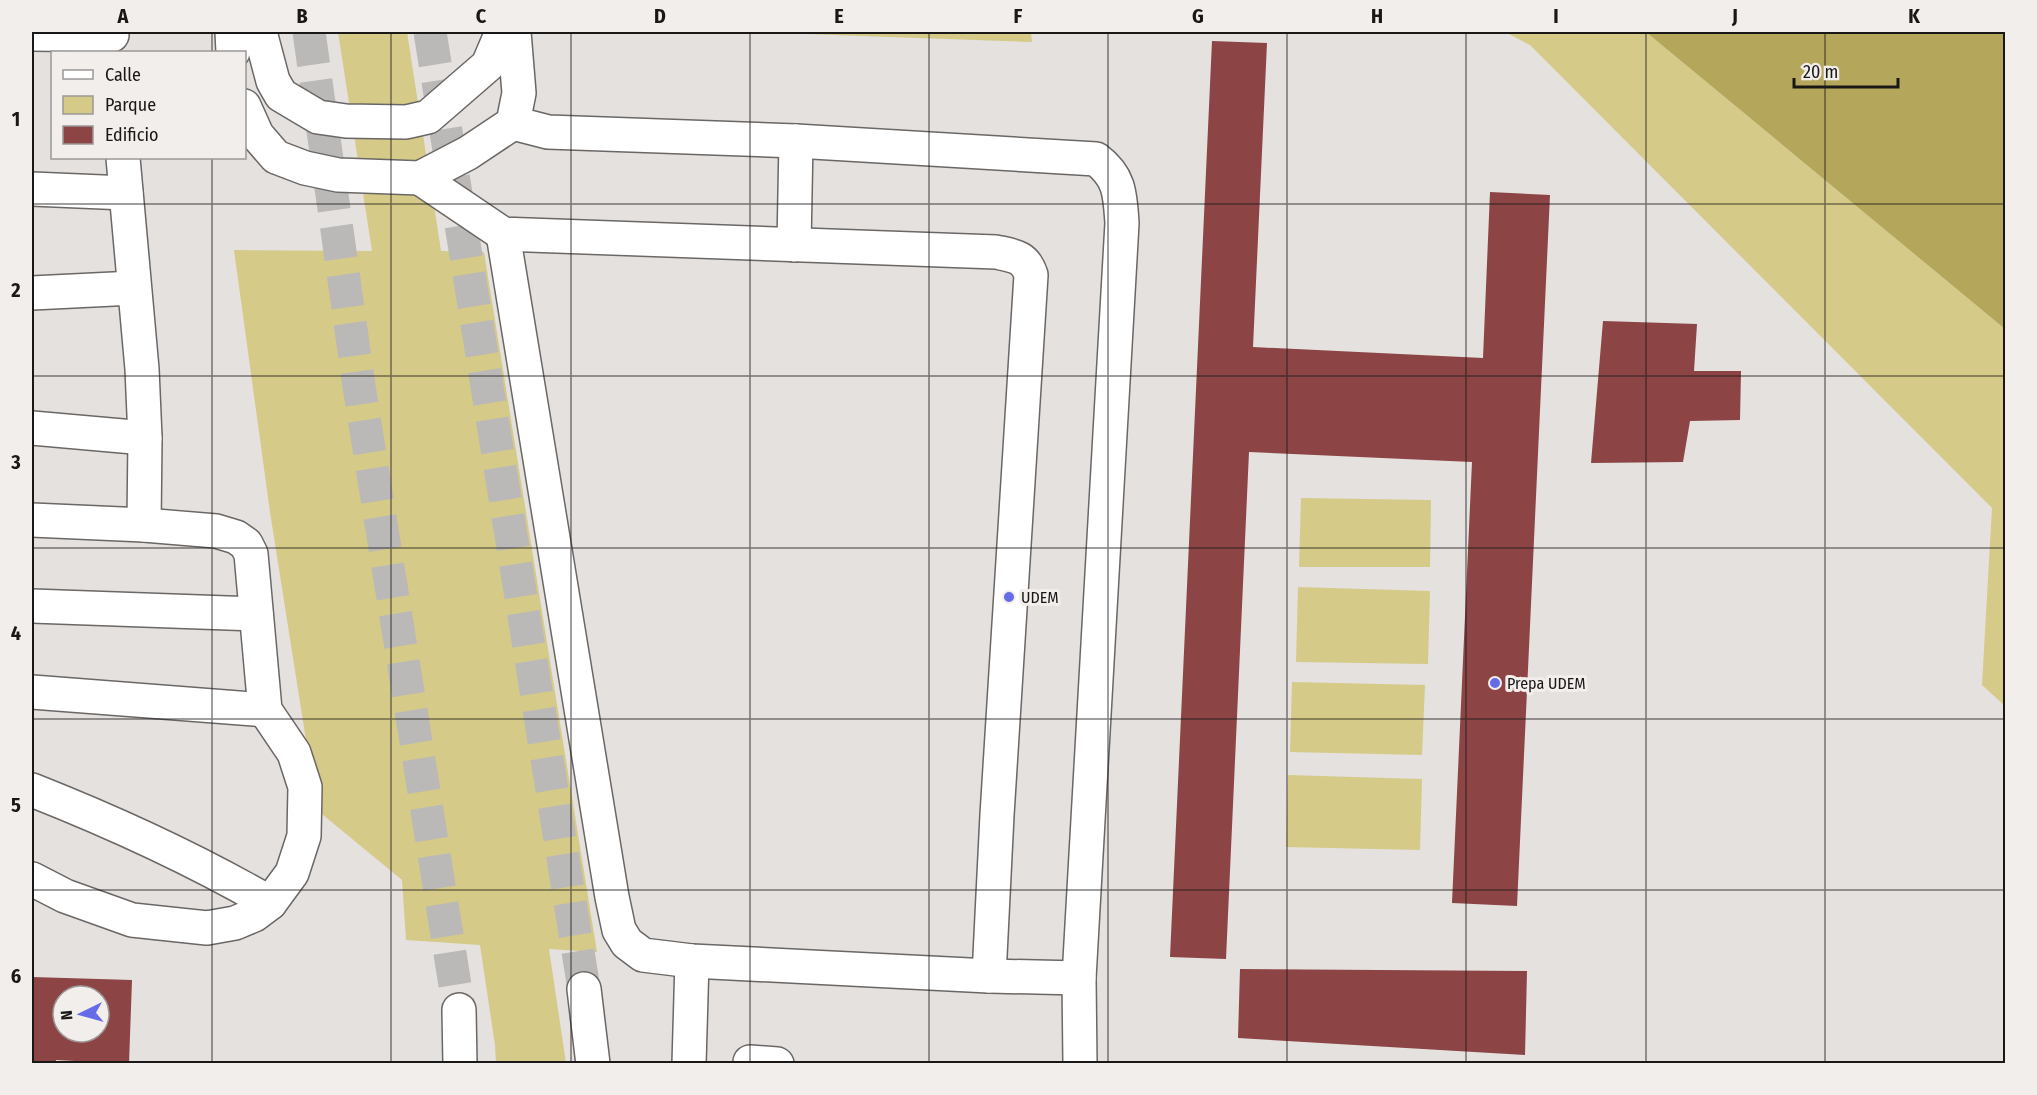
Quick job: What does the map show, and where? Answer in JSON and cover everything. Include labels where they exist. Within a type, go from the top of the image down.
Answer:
[{"type":"street","points":[[232,32],[233,51]]},
{"type":"street","points":[[260,32],[273,81],[281,96],[318,117],[346,122],[396,122],[428,117],[488,65],[502,32]]},
{"type":"street","points":[[246,110],[257,135],[276,157],[305,168],[338,174],[420,178],[468,153],[513,123],[519,93],[514,32]]},
{"type":"street","points":[[32,34],[113,40]]},
{"type":"street","points":[[513,123],[548,132],[796,141],[1096,159],[1108,168],[1116,181],[1120,196],[1122,223],[1079,978],[1080,1064]]},
{"type":"street","points":[[794,245],[796,141]]},
{"type":"street","points":[[123,159],[142,369],[145,438],[144,525]]},
{"type":"street","points":[[420,178],[503,234],[996,252],[1020,258],[1028,265],[1031,275],[997,804],[989,976]]},
{"type":"street","points":[[32,189],[126,193]]},
{"type":"street","points":[[503,234],[619,930],[627,943],[643,955],[692,961],[989,976],[1079,978]]},
{"type":"street","points":[[32,293],[134,288]]},
{"type":"street","points":[[32,428],[145,438]]},
{"type":"street","points":[[32,520],[216,531],[236,537],[246,544],[251,554],[265,710],[294,753],[305,787],[304,836],[292,873],[270,903],[254,915],[235,923],[207,928],[132,920],[65,896],[32,879]]},
{"type":"street","points":[[32,606],[256,614]]},
{"type":"street","points":[[32,692],[265,710]]},
{"type":"street","points":[[32,790],[214,871],[270,903]]},
{"type":"street","points":[[689,1064],[692,961]]},
{"type":"street","points":[[584,989],[593,1064]]},
{"type":"street","points":[[459,1010],[460,1064]]},
{"type":"green space","points":[[338,32],[407,32],[441,251],[484,252],[597,952],[549,949],[566,1063],[496,1063],[480,945],[406,940],[402,880],[317,810],[270,512],[234,250],[372,251]]},
{"type":"green space","points":[[749,32],[1031,32],[1032,42],[1031,42]]},
{"type":"green space","points":[[1505,32],[1646,32],[2005,329],[2005,706],[1982,685],[1992,508],[1530,45]]},
{"type":"green space","points":[[1301,498],[1431,500],[1430,567],[1299,567]]},
{"type":"green space","points":[[1298,587],[1430,591],[1428,664],[1296,662]]},
{"type":"green space","points":[[1292,682],[1425,685],[1422,755],[1290,752]]},
{"type":"green space","points":[[1288,775],[1422,779],[1420,850],[1286,847]]},
{"type":"shaded area","points":[[1646,32],[2005,32],[2005,329]]},
{"type":"building","name":"Prepa UDEM","points":[[1212,41],[1267,43],[1253,347],[1483,358],[1490,192],[1550,195],[1517,906],[1452,903],[1472,462],[1249,452],[1226,959],[1170,957]]},
{"type":"building","points":[[1603,321],[1697,324],[1694,371],[1741,371],[1740,420],[1690,421],[1683,462],[1591,463]]},
{"type":"building","points":[[1240,969],[1527,971],[1525,1055],[1238,1038]]},
{"type":"building","points":[[32,977],[132,980],[129,1064],[75,1064],[75,1061],[56,1060],[56,1064],[32,1064]]},
{"type":"tunnel","points":[[309,32],[359,386],[459,1010]]},
{"type":"tunnel","points":[[430,32],[584,989]]},
{"type":"place","name":"UDEM","points":[[1009,597]]},
{"type":"place","name":"Prepa UDEM","points":[[1495,683]]}]
